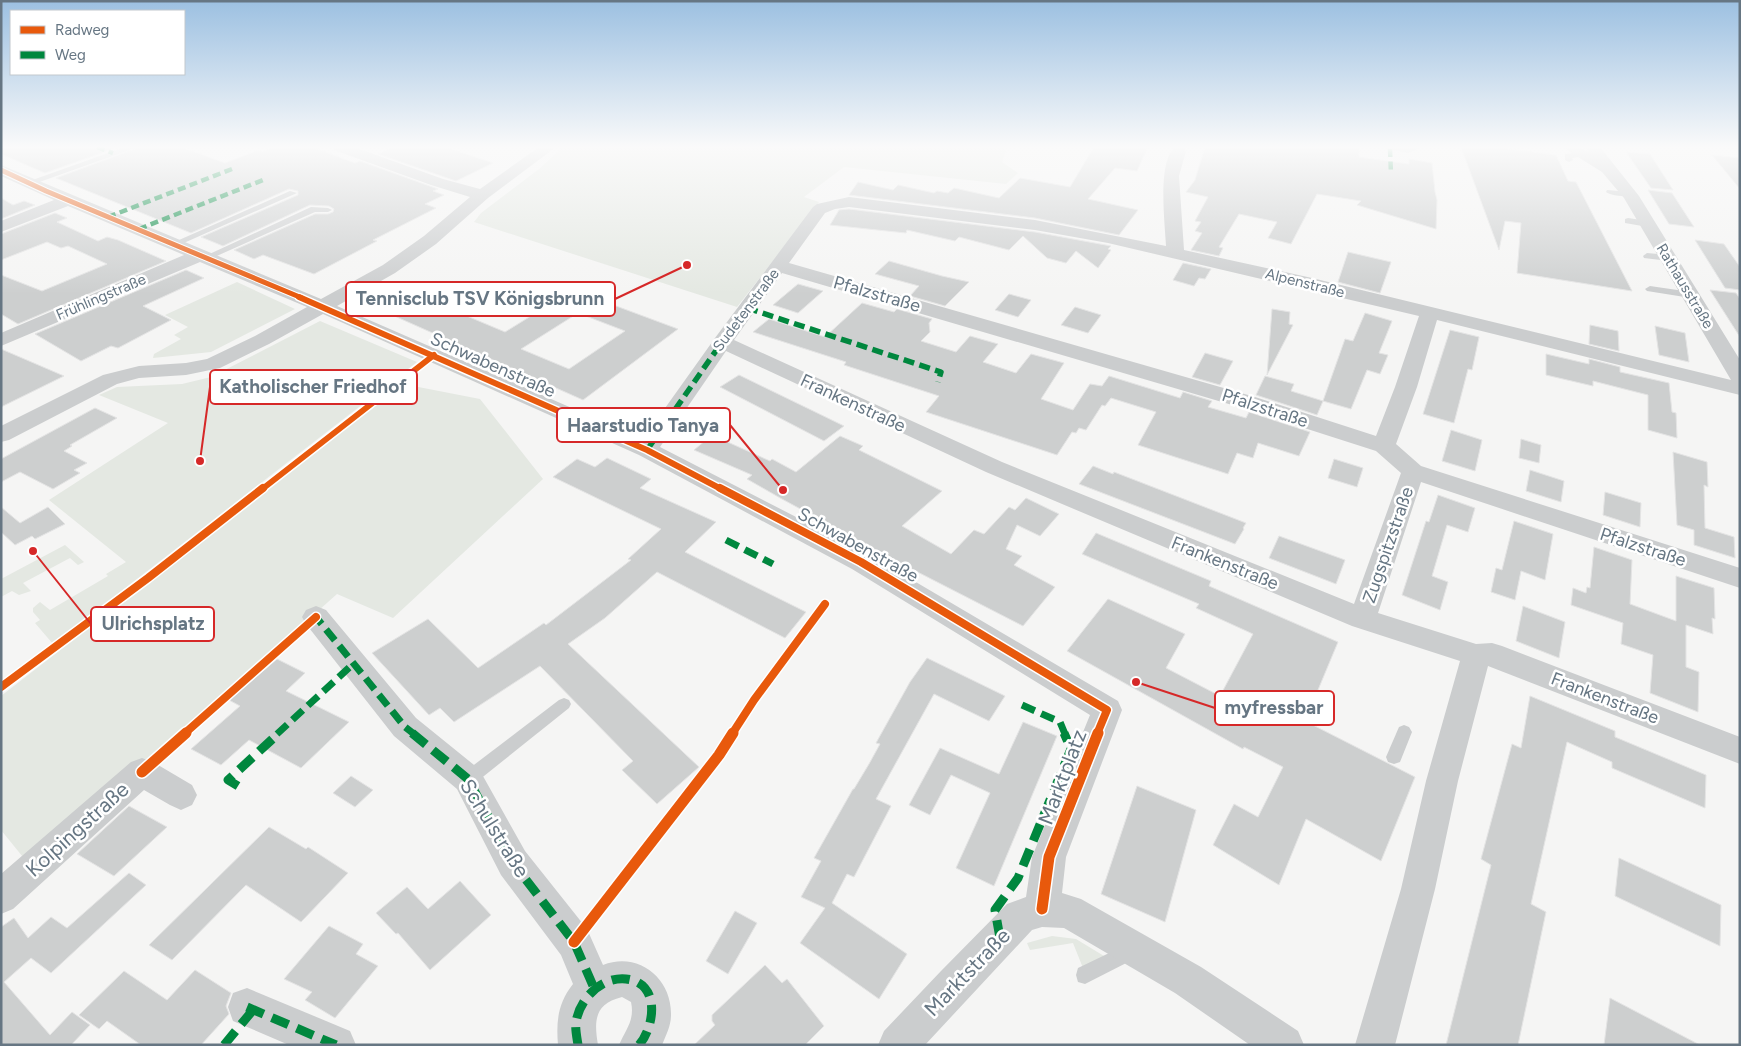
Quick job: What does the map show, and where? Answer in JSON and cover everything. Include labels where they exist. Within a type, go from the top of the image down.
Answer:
[{"type":"street","name":"Schwabenstraße","points":[[58,196],[324,307],[647,450],[861,562],[1060,682]]},
{"type":"street","points":[[1,435],[110,379],[139,372],[186,369],[212,364],[262,340],[389,269],[430,240],[481,196]]},
{"type":"street","points":[[1173,196],[1175,253]]},
{"type":"street","name":"Rathausstraße","points":[[1631,196],[1690,295],[1732,352],[1740,378]]},
{"type":"street","points":[[1,227],[68,200]]},
{"type":"street","name":"Sudetenstraße","points":[[647,450],[722,342],[820,210],[826,206],[849,202],[865,204]]},
{"type":"street","name":"Alpenstraße","points":[[865,204],[1035,225],[1175,253],[1312,284],[1740,389]]},
{"type":"street","name":"Frühlingstraße","points":[[1,340],[204,256]]},
{"type":"street","name":"Pfalzstraße","points":[[779,266],[1247,402],[1384,446],[1413,471],[1740,578]]},
{"type":"street","points":[[1384,446],[1406,387],[1429,314]]},
{"type":"street","name":"Frankenstraße","points":[[722,342],[994,467],[1362,619],[1476,655],[1492,654],[1740,751]]},
{"type":"street","name":"Zugspitzstraße","points":[[1362,619],[1413,471]]},
{"type":"street","name":"Schulstraße","points":[[316,617],[405,727],[468,779],[513,863],[574,942],[594,988]]},
{"type":"street","points":[[1375,1045],[1418,889],[1442,781],[1476,655]]},
{"type":"street","name":"Marktplatz","points":[[1042,909],[1049,857],[1106,710],[1060,682]]},
{"type":"street","name":"Kolpingstraße","points":[[1,897],[142,772],[181,795]]},
{"type":"street","points":[[1042,909],[1068,911],[1136,949],[1188,980],[1284,1045]]},
{"type":"street","name":"Marktstraße","points":[[898,1045],[954,984],[1020,917],[1042,909]]},
{"type":"street","points":[[578,1045],[574,1022],[578,1009],[585,997],[594,988],[606,981],[618,978],[630,979],[640,983],[647,991],[652,1002],[653,1015],[650,1028],[639,1045]]},
{"type":"street","points":[[248,1007],[336,1045]]},
{"type":"lane","points":[[174,244],[286,196]]},
{"type":"lane","points":[[204,256],[314,209],[328,210]]},
{"type":"lane","points":[[1628,221],[1648,224]]},
{"type":"lane","points":[[1647,256],[1668,258]]},
{"type":"lane","points":[[1650,290],[1690,295]]},
{"type":"lane","points":[[468,779],[564,704]]},
{"type":"lane","points":[[1394,757],[1404,732]]},
{"type":"lane","points":[[1085,975],[1136,949]]},
{"type":"shaded area","points":[[504,196],[806,196],[804,197],[819,202],[737,307],[474,222],[481,213]]},
{"type":"shaded area","points":[[237,282],[295,309],[211,352],[153,358],[154,354],[181,339],[174,335],[188,327],[165,315]]},
{"type":"shaded area","points":[[320,321],[417,362],[53,644],[35,623],[40,620],[33,612],[33,608],[40,602],[50,610],[108,576],[106,574],[126,562],[49,500],[168,423],[99,395],[117,387],[182,384],[211,377]]},
{"type":"shaded area","points":[[403,384],[480,399],[543,479],[393,618],[337,594],[31,867],[1,830],[1,696]]},
{"type":"shaded area","points":[[65,545],[84,562],[78,565],[70,558],[23,583],[31,591],[19,595],[12,591],[1,597],[1,579]]},
{"type":"shaded area","points":[[1052,936],[1076,939],[1104,956],[1083,968],[1073,943],[1030,950],[1027,943]]},
{"type":"building","points":[[100,196],[274,196],[191,233]]},
{"type":"building","points":[[296,196],[442,196],[425,204],[436,208],[373,240],[377,241],[314,274],[263,255],[254,259],[234,250],[315,214],[333,212],[334,209],[329,206],[310,205],[223,246],[201,237]]},
{"type":"building","points":[[856,196],[989,196],[999,198],[1001,196],[1091,196],[1088,199],[1138,210],[1119,235],[1035,218]]},
{"type":"building","points":[[1203,196],[1316,196],[1291,244],[1268,238],[1277,222],[1239,214],[1219,247],[1223,248],[1219,256],[1191,250],[1202,233],[1195,231],[1201,222],[1195,221],[1208,197]]},
{"type":"building","points":[[1328,196],[1436,196],[1436,229],[1357,205],[1361,201]]},
{"type":"building","points":[[1479,196],[1583,196],[1632,291],[1517,273],[1521,223],[1505,221],[1499,250]]},
{"type":"building","points":[[1652,196],[1674,196],[1694,227],[1669,224]]},
{"type":"building","points":[[1,198],[13,205],[24,201],[35,205],[1,219]]},
{"type":"building","points":[[849,209],[1035,232],[1111,246],[1108,249],[1111,250],[1098,268],[1076,251],[1066,263],[1047,258],[1023,236],[1009,250],[959,237],[955,241],[907,230],[906,233],[830,225],[839,210]]},
{"type":"building","points":[[55,213],[67,218],[57,222],[98,241],[107,237],[118,240],[166,261],[18,324],[1,314],[1,275],[42,291],[107,264],[68,246],[61,248],[47,242],[1,260],[1,234]]},
{"type":"building","points":[[1695,240],[1724,244],[1740,267],[1740,290],[1725,288]]},
{"type":"building","points":[[1348,252],[1391,262],[1380,293],[1338,282]]},
{"type":"building","points":[[889,261],[969,282],[945,306],[910,296],[919,286],[875,274]]},
{"type":"building","points":[[1183,263],[1211,269],[1205,279],[1199,278],[1194,286],[1173,280]]},
{"type":"building","points":[[186,270],[204,278],[143,306],[171,320],[118,348],[111,346],[81,361],[35,334]]},
{"type":"building","points":[[798,284],[823,291],[798,313],[773,305]]},
{"type":"building","points":[[394,286],[400,289],[405,286],[448,303],[443,306],[505,332],[573,290],[678,329],[583,400],[363,302]],"holes":[[[578,313],[625,331],[569,369],[521,349]]]},
{"type":"building","points":[[1710,290],[1736,293],[1740,299],[1740,337]]},
{"type":"building","points":[[1009,294],[1031,300],[1018,317],[995,310]]},
{"type":"building","points":[[862,303],[894,312],[897,309],[932,319],[929,323],[930,332],[921,341],[956,352],[970,336],[998,344],[983,362],[1016,373],[1031,354],[1064,363],[1041,399],[1073,410],[1090,384],[1102,386],[1109,376],[1180,398],[1183,392],[1212,401],[1208,407],[1246,418],[1249,412],[1310,432],[1299,456],[1258,443],[1253,458],[1237,453],[1228,474],[1138,445],[1156,412],[1111,398],[1105,406],[1102,405],[1086,430],[1079,428],[1076,433],[1072,432],[1057,455],[926,412],[939,396],[844,365],[846,362],[753,332],[769,319],[825,337]]},
{"type":"building","points":[[1075,307],[1101,315],[1088,333],[1061,325]]},
{"type":"building","points":[[1272,309],[1290,312],[1289,324],[1293,325],[1267,375]]},
{"type":"building","points":[[1365,313],[1392,321],[1379,353],[1388,355],[1380,374],[1367,370],[1351,409],[1323,401],[1345,339],[1353,341]]},
{"type":"building","points":[[1590,325],[1618,331],[1619,351],[1589,344]]},
{"type":"building","points":[[1655,326],[1685,333],[1689,362],[1659,355]]},
{"type":"building","points":[[1450,330],[1479,337],[1472,370],[1468,369],[1454,423],[1423,414]]},
{"type":"building","points":[[1,349],[64,376],[1,407]]},
{"type":"building","points":[[1205,353],[1233,361],[1220,385],[1192,377]]},
{"type":"building","points":[[1546,354],[1589,364],[1589,359],[1620,367],[1620,372],[1669,383],[1672,412],[1676,413],[1677,438],[1648,430],[1648,395],[1593,381],[1593,386],[1546,375]]},
{"type":"building","points":[[739,375],[844,426],[824,441],[720,387]]},
{"type":"building","points":[[1265,376],[1294,384],[1291,391],[1323,401],[1317,415],[1256,395]]},
{"type":"building","points":[[95,408],[117,418],[70,445],[72,446],[64,451],[87,463],[74,470],[80,473],[53,489],[20,472],[1,482],[1,459]]},
{"type":"building","points":[[1451,430],[1482,440],[1475,471],[1442,461]]},
{"type":"building","points":[[712,435],[770,461],[772,459],[796,472],[840,436],[863,446],[859,450],[942,491],[902,526],[951,554],[974,530],[984,534],[1009,507],[1015,510],[1026,498],[1059,514],[1040,536],[1017,525],[1006,549],[1022,556],[1014,565],[1055,587],[1023,626],[900,563],[747,479],[752,475],[694,450]]},
{"type":"building","points":[[1521,439],[1541,445],[1539,463],[1519,458]]},
{"type":"building","points":[[1673,452],[1707,462],[1708,487],[1704,485],[1705,528],[1734,537],[1735,558],[1694,545],[1694,530],[1677,525]]},
{"type":"building","points":[[607,458],[651,479],[640,488],[716,522],[685,552],[806,612],[785,638],[657,572],[605,618],[568,644],[699,767],[657,804],[622,770],[633,761],[540,666],[454,722],[440,708],[429,715],[372,653],[428,619],[478,668],[544,623],[546,625],[631,560],[628,559],[661,529],[553,477],[577,459],[595,467]]},
{"type":"building","points":[[1334,459],[1363,468],[1357,487],[1328,478]]},
{"type":"building","points":[[1093,466],[1113,474],[1114,472],[1246,523],[1244,529],[1235,544],[1079,484]]},
{"type":"building","points":[[1530,470],[1564,481],[1561,502],[1526,491]]},
{"type":"building","points":[[1605,492],[1641,503],[1640,527],[1603,515]]},
{"type":"building","points":[[1438,495],[1475,508],[1468,532],[1447,525],[1432,576],[1448,582],[1440,610],[1402,595],[1426,521],[1429,522]]},
{"type":"building","points":[[1,507],[20,523],[48,507],[65,524],[35,539],[32,536],[15,545],[1,532]]},
{"type":"building","points":[[1514,521],[1553,534],[1545,580],[1521,571],[1515,600],[1491,592],[1496,568],[1502,570]]},
{"type":"building","points":[[1096,533],[1211,581],[1209,586],[1338,642],[1305,721],[1415,777],[1381,861],[1306,819],[1279,885],[1213,845],[1234,804],[1258,817],[1283,767],[1244,747],[1243,749],[1067,651],[1108,599],[1185,634],[1166,668],[1220,696],[1253,634],[1196,608],[1199,604],[1082,554]]},
{"type":"building","points":[[1279,536],[1345,560],[1336,584],[1269,558]]},
{"type":"building","points":[[1594,547],[1632,560],[1630,604],[1676,621],[1676,576],[1714,588],[1715,619],[1712,618],[1713,634],[1686,625],[1686,667],[1699,672],[1698,712],[1650,693],[1653,655],[1621,644],[1623,623],[1571,605],[1573,588],[1586,593],[1587,587],[1590,588]]},
{"type":"building","points":[[1523,606],[1565,622],[1559,658],[1516,641]]},
{"type":"building","points":[[927,658],[1005,696],[989,721],[934,694],[876,799],[891,806],[854,877],[847,874],[832,903],[907,954],[879,999],[800,943],[825,908],[801,897],[821,861],[814,858],[880,744],[876,743],[910,682]]},
{"type":"building","points":[[277,659],[305,673],[286,691],[349,722],[301,768],[249,740],[221,765],[191,749],[240,706],[229,700]]},
{"type":"building","points":[[1530,696],[1615,731],[1615,737],[1706,775],[1705,808],[1612,768],[1612,762],[1567,742],[1531,904],[1546,912],[1518,1045],[1446,1045],[1491,865],[1481,859],[1512,744],[1521,748]]},
{"type":"building","points":[[1023,722],[1057,736],[994,886],[956,868],[990,793],[951,775],[930,815],[909,805],[940,748],[999,774]]},
{"type":"building","points":[[351,776],[373,790],[355,807],[333,793]]},
{"type":"building","points":[[1137,786],[1196,810],[1165,922],[1101,894]]},
{"type":"building","points":[[129,806],[167,827],[114,876],[77,854]]},
{"type":"building","points":[[269,827],[306,849],[308,847],[348,873],[301,922],[246,885],[172,960],[149,945]]},
{"type":"building","points":[[1619,858],[1721,905],[1720,946],[1615,896]]},
{"type":"building","points":[[129,873],[146,885],[51,973],[31,958],[4,982],[50,1035],[72,1012],[90,1025],[71,1045],[1,1045],[1,927],[14,918],[28,938],[51,917],[67,928]]},
{"type":"building","points":[[460,881],[491,915],[430,970],[398,933],[396,934],[376,913],[407,887],[428,909]]},
{"type":"building","points":[[735,911],[757,923],[728,974],[706,961]]},
{"type":"building","points":[[329,926],[363,944],[356,954],[378,966],[335,1018],[305,1000],[312,992],[284,979]]},
{"type":"building","points":[[765,965],[782,983],[787,979],[824,1026],[805,1045],[694,1045],[715,1025],[712,1021],[712,1015]]},
{"type":"building","points":[[195,970],[231,993],[226,1006],[229,1014],[201,1045],[141,1045],[107,1021],[99,1029],[79,1015],[124,971],[167,1000]]},
{"type":"building","points":[[1610,998],[1700,1045],[1604,1045]]},
{"type":"marked path","points":[[108,217],[163,196]]},
{"type":"marked path","points":[[139,229],[223,196]]},
{"type":"marked path","points":[[747,308],[941,372],[938,382]]},
{"type":"marked path","points":[[647,450],[722,342]]},
{"type":"marked path","points":[[726,540],[773,564]]},
{"type":"marked path","points":[[312,620],[316,617],[405,727],[468,779],[513,863],[574,942],[594,988]]},
{"type":"marked path","points":[[238,786],[228,780],[353,664]]},
{"type":"marked path","points":[[1000,938],[995,910],[1018,878],[1071,749],[1060,722],[1022,705]]},
{"type":"marked path","points":[[578,1045],[575,1024],[581,1005],[592,991],[606,982],[622,979],[636,982],[647,992],[652,1010],[652,1020],[649,1029],[639,1045]]},
{"type":"marked path","points":[[247,1007],[336,1045]]},
{"type":"marked path","points":[[224,1045],[253,1010]]},
{"type":"cycle path","points":[[58,196],[352,319],[647,450],[861,562],[1107,710],[1049,857],[1042,909]]},
{"type":"cycle path","points":[[1,687],[148,578],[434,355]]},
{"type":"cycle path","points":[[574,942],[719,755],[754,700],[825,604]]},
{"type":"cycle path","points":[[142,772],[316,617]]},
{"type":"place","name":"Tennisclub TSV Königsbrunn","points":[[687,265]]},
{"type":"place","name":"Katholischer Friedhof","points":[[200,461]]},
{"type":"place","name":"Haarstudio Tanya","points":[[783,490]]},
{"type":"place","name":"Ulrichsplatz","points":[[33,551]]},
{"type":"place","name":"myfressbar","points":[[1136,682]]}]
